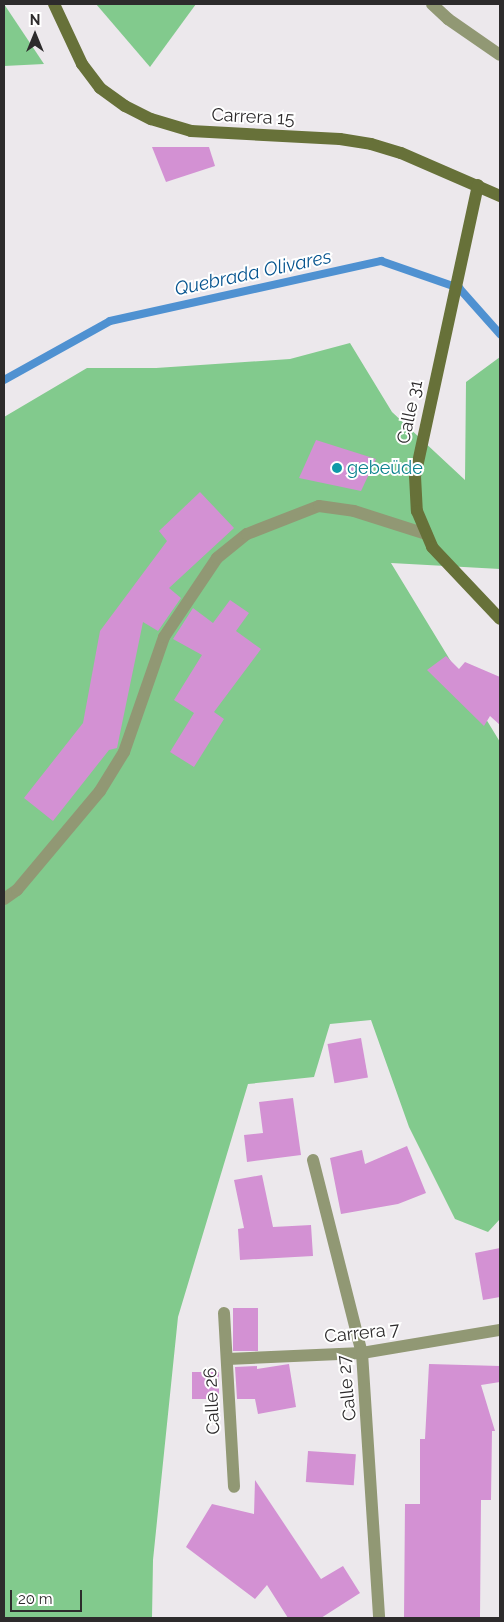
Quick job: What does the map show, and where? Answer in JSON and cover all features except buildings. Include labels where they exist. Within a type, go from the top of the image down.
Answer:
[{"type":"main road","name":"Carrera 15","points":[[54,4],[82,64],[100,88],[125,106],[151,119],[191,131],[340,138],[370,144],[500,196]]},
{"type":"main road","name":"Calle 31","points":[[478,186],[471,210],[415,476],[417,511],[426,534],[437,553],[500,619]]},
{"type":"street","points":[[432,4],[448,19],[500,55]]},
{"type":"street","points":[[4,899],[17,890],[100,791],[124,752],[164,637],[217,558],[247,534],[319,506],[354,511],[426,534]]},
{"type":"street","name":"Calle 27","points":[[314,1160],[362,1353],[379,1618]]},
{"type":"street","name":"Calle 26","points":[[224,1313],[234,1487]]},
{"type":"street","name":"Carrera 7","points":[[227,1358],[362,1353],[500,1330]]},
{"type":"green space","points":[[4,4],[44,64],[4,66]]},
{"type":"green space","points":[[96,4],[196,4],[150,67]]},
{"type":"green space","points":[[350,343],[392,412],[465,480],[466,382],[500,357],[500,569],[391,563],[500,742],[500,1219],[488,1232],[455,1219],[409,1127],[371,1020],[330,1024],[314,1077],[248,1084],[178,1317],[153,1560],[152,1618],[4,1618],[4,417],[87,368],[156,368],[290,359]]},
{"type":"waterway","name":"Quebrada Olivares","points":[[4,380],[110,321],[381,261],[459,288],[500,334]]},
{"type":"place","name":"gebeüde","points":[[337,468]]}]
